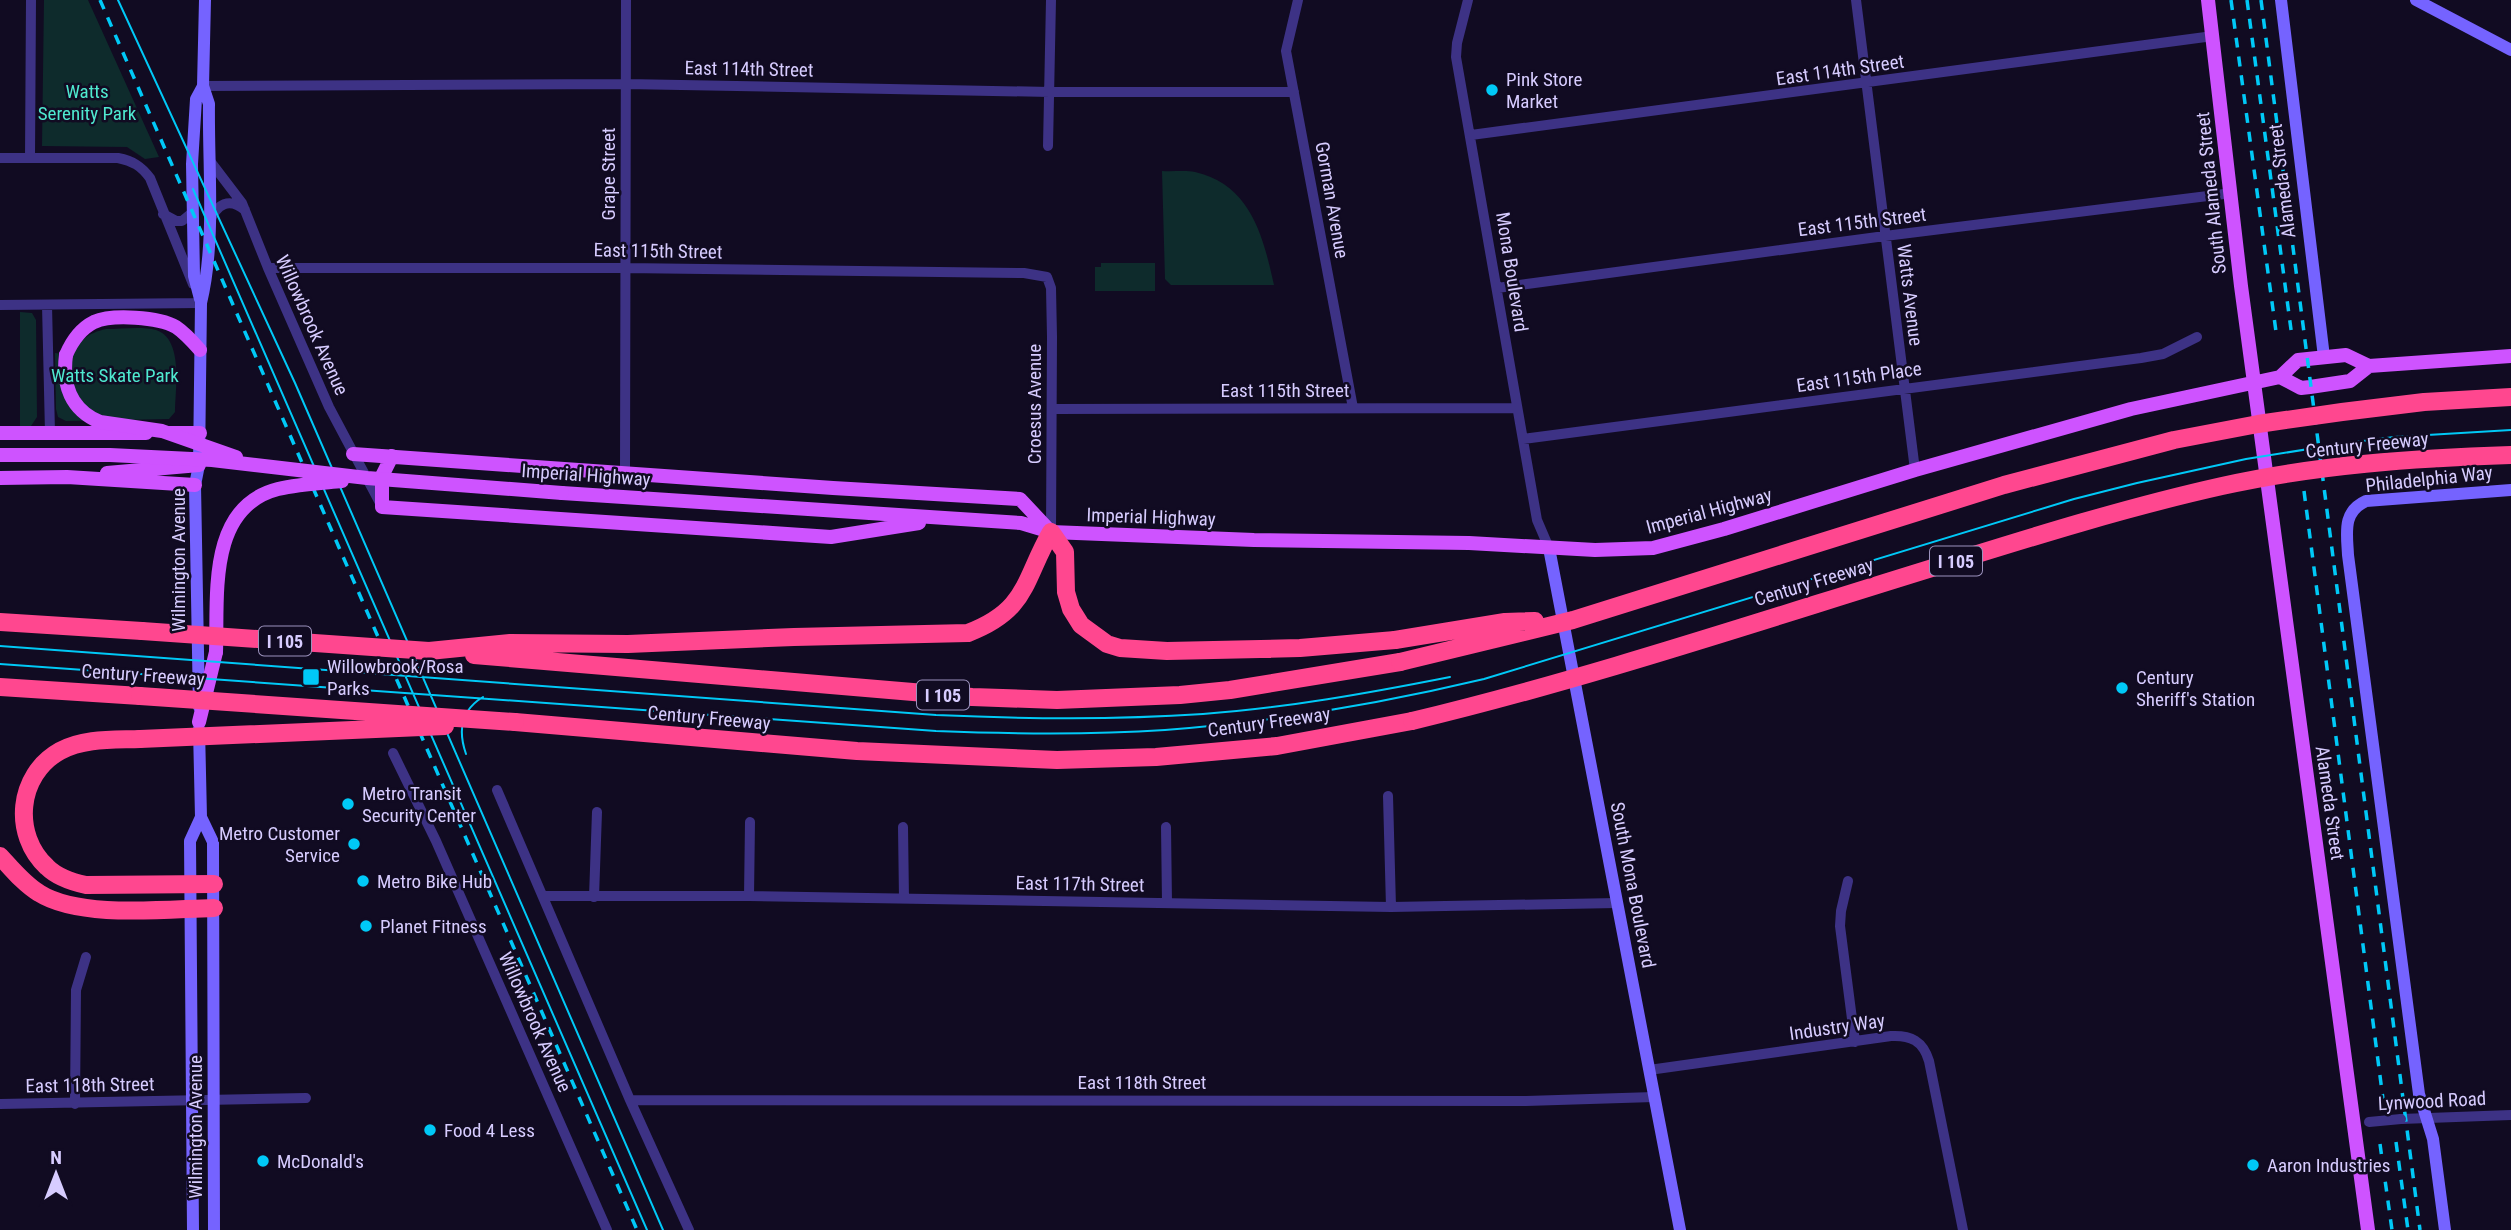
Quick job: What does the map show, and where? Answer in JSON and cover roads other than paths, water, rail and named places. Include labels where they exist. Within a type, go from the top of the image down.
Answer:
[{"type":"highway","name":"Century Freeway","points":[[0,622],[429,651],[484,651],[972,697],[1057,700],[1168,696],[1230,690],[1400,662],[1573,620],[1966,497],[2093,460],[2174,440],[2342,412],[2424,402],[2511,397]]},
{"type":"highway","name":"Century Freeway","points":[[0,687],[515,722],[857,751],[1057,760],[1156,757],[1277,746],[1412,721],[1540,688],[2023,540],[2144,505],[2224,486],[2304,472],[2399,461],[2511,456]]},
{"type":"highway","points":[[484,651],[510,643],[628,644],[968,633],[991,624],[1010,608],[1022,593],[1051,532],[1065,552],[1066,592],[1071,609],[1081,625],[1107,644],[1120,648],[1167,651],[1300,648],[1395,640],[1506,622],[1573,620]]},
{"type":"highway","points":[[214,884],[86,886],[68,881],[48,869],[34,853],[25,832],[23,812],[29,788],[39,769],[58,752],[79,743],[515,722]]},
{"type":"highway","points":[[0,856],[23,881],[40,894],[71,906],[93,909],[214,908]]},
{"type":"main road","name":"South Alameda Street","points":[[2208,0],[2254,381]]},
{"type":"main road","points":[[200,350],[175,326],[145,319],[117,318],[94,323],[81,331],[66,355],[66,387],[75,403],[91,418],[100,422],[162,431],[253,464]]},
{"type":"main road","name":"Imperial Highway","points":[[2280,377],[2298,360],[2324,357],[2346,355],[2369,366],[2511,356]]},
{"type":"main road","name":"Imperial Highway","points":[[0,454],[110,455],[253,464],[367,478],[562,493],[1021,523],[1051,532],[1254,540],[1469,543],[1595,550],[1653,548],[2131,409],[2280,377],[2301,387],[2350,382],[2369,366]]},
{"type":"main road","name":"Alameda Street","points":[[2254,381],[2361,1123],[2368,1230]]},
{"type":"main road","points":[[0,433],[200,433]]},
{"type":"main road","points":[[353,454],[1020,499],[1051,532]]},
{"type":"main road","points":[[392,456],[382,477],[382,507],[831,537],[945,518]]},
{"type":"main road","points":[[0,478],[67,477],[199,465]]},
{"type":"main road","points":[[67,477],[195,485]]},
{"type":"main road","points":[[199,722],[216,652],[219,563],[226,534],[240,514],[255,501],[277,489],[367,478]]},
{"type":"street","points":[[30,158],[32,0]]},
{"type":"street","name":"Wilmington Avenue","points":[[205,0],[203,86],[209,104],[207,277],[201,303],[199,465],[195,485],[201,817],[213,842],[214,1230]]},
{"type":"street","name":"Grape Street","points":[[625,473],[626,0]]},
{"type":"street","points":[[1048,146],[1051,0]]},
{"type":"street","name":"Gorman Avenue","points":[[1298,0],[1286,51],[1353,408]]},
{"type":"street","name":"Mona Boulevard","points":[[1468,0],[1456,49],[1537,520],[1549,548]]},
{"type":"street","name":"Watts Avenue","points":[[1856,0],[1915,470]]},
{"type":"street","name":"Alameda Street","points":[[2281,0],[2324,357]]},
{"type":"street","points":[[2416,0],[2511,50]]},
{"type":"street","name":"East 114th Street","points":[[1471,135],[2213,36]]},
{"type":"street","name":"East 114th Street","points":[[203,86],[626,84],[1050,92],[1294,92]]},
{"type":"street","name":"Wilmington Avenue","points":[[201,303],[194,276],[192,212],[196,99],[203,86]]},
{"type":"street","points":[[196,99],[202,105],[201,145],[208,159]]},
{"type":"street","points":[[0,158],[93,157],[132,161],[142,167],[150,178],[201,303],[0,305]]},
{"type":"street","name":"Willowbrook Avenue","points":[[208,159],[237,193],[329,407],[382,507]]},
{"type":"street","name":"East 115th Street","points":[[1497,288],[2232,193]]},
{"type":"street","points":[[208,225],[219,205],[223,203],[231,202],[245,210]]},
{"type":"street","points":[[163,214],[182,221],[192,212]]},
{"type":"street","name":"East 115th Street","points":[[268,268],[625,268],[1024,273],[1047,277]]},
{"type":"street","name":"Croesus Avenue","points":[[1047,277],[1051,288],[1053,409],[1051,532]]},
{"type":"street","points":[[47,305],[50,433]]},
{"type":"street","name":"East 115th Place","points":[[1523,439],[2141,358],[2162,354],[2197,337]]},
{"type":"street","name":"East 115th Street","points":[[1053,409],[1517,408]]},
{"type":"street","name":"Philadelphia Way","points":[[2425,1117],[2419,1097],[2346,527],[2352,510],[2366,501],[2511,490]]},
{"type":"street","name":"South Mona Boulevard","points":[[1549,548],[1679,1230]]},
{"type":"street","name":"Willowbrook Avenue","points":[[393,753],[442,853],[607,1230]]},
{"type":"street","points":[[497,790],[689,1230]]},
{"type":"street","points":[[1388,796],[1391,906]]},
{"type":"street","points":[[594,897],[597,812]]},
{"type":"street","name":"Wilmington Avenue","points":[[193,1230],[190,841],[201,817]]},
{"type":"street","points":[[749,896],[750,822]]},
{"type":"street","points":[[903,827],[904,899]]},
{"type":"street","points":[[1166,827],[1167,903]]},
{"type":"street","points":[[1848,881],[1840,926],[1856,1042]]},
{"type":"street","name":"East 117th Street","points":[[544,896],[749,896],[1391,906],[1617,903]]},
{"type":"street","points":[[75,1104],[76,990],[86,957]]},
{"type":"street","name":"Industry Way","points":[[1649,1070],[1909,1037],[1922,1045],[1929,1061],[1963,1230]]},
{"type":"street","name":"East 118th Street","points":[[630,1100],[1525,1101],[1654,1097]]},
{"type":"street","name":"East 118th Street","points":[[0,1104],[306,1098]]},
{"type":"street","name":"Lynwood Road","points":[[2361,1123],[2425,1117],[2511,1115]]},
{"type":"street","points":[[2425,1117],[2433,1139],[2445,1230]]},
{"type":"tram line","points":[[118,0],[295,383],[663,1230]]},
{"type":"tram line","points":[[193,189],[647,1230]]},
{"type":"tram line","points":[[0,664],[936,731],[1079,733],[1205,727],[1326,711],[1484,679],[2074,499],[2137,483],[2246,459],[2340,444],[2394,437],[2511,430]]},
{"type":"tram line","points":[[0,646],[936,715],[1003,717],[1203,714],[1327,699],[1450,677]]},
{"type":"tram line","points":[[466,754],[462,737],[463,722],[470,708],[483,697]]},
{"type":"railway","points":[[100,0],[637,1230]]},
{"type":"railway","points":[[2231,0],[2277,339]]},
{"type":"railway","points":[[2247,0],[2292,337]]},
{"type":"railway","points":[[2261,0],[2420,1230]]},
{"type":"railway","points":[[2304,491],[2383,1099]]},
{"type":"railway","points":[[2396,1142],[2408,1230]]},
{"type":"railway","points":[[2380,1144],[2392,1230]]},
{"type":"place","name":"Pink Store Market","points":[[1492,90]]},
{"type":"place","name":"Willowbrook/Rosa Parks","points":[[311,677]]},
{"type":"place","name":"Century Sheriff's Station","points":[[2122,688]]},
{"type":"place","name":"Metro Transit Security Center","points":[[348,804]]},
{"type":"place","name":"Metro Customer Service","points":[[354,844]]},
{"type":"place","name":"Metro Bike Hub","points":[[363,881]]},
{"type":"place","name":"Planet Fitness","points":[[366,926]]},
{"type":"place","name":"Food 4 Less","points":[[430,1130]]},
{"type":"place","name":"McDonald's","points":[[263,1161]]},
{"type":"place","name":"Aaron Industries","points":[[2253,1165]]},
{"type":"park label","name":"Watts Serenity Park","points":[[87,102]]},
{"type":"park label","name":"Watts Skate Park","points":[[115,375]]}]
